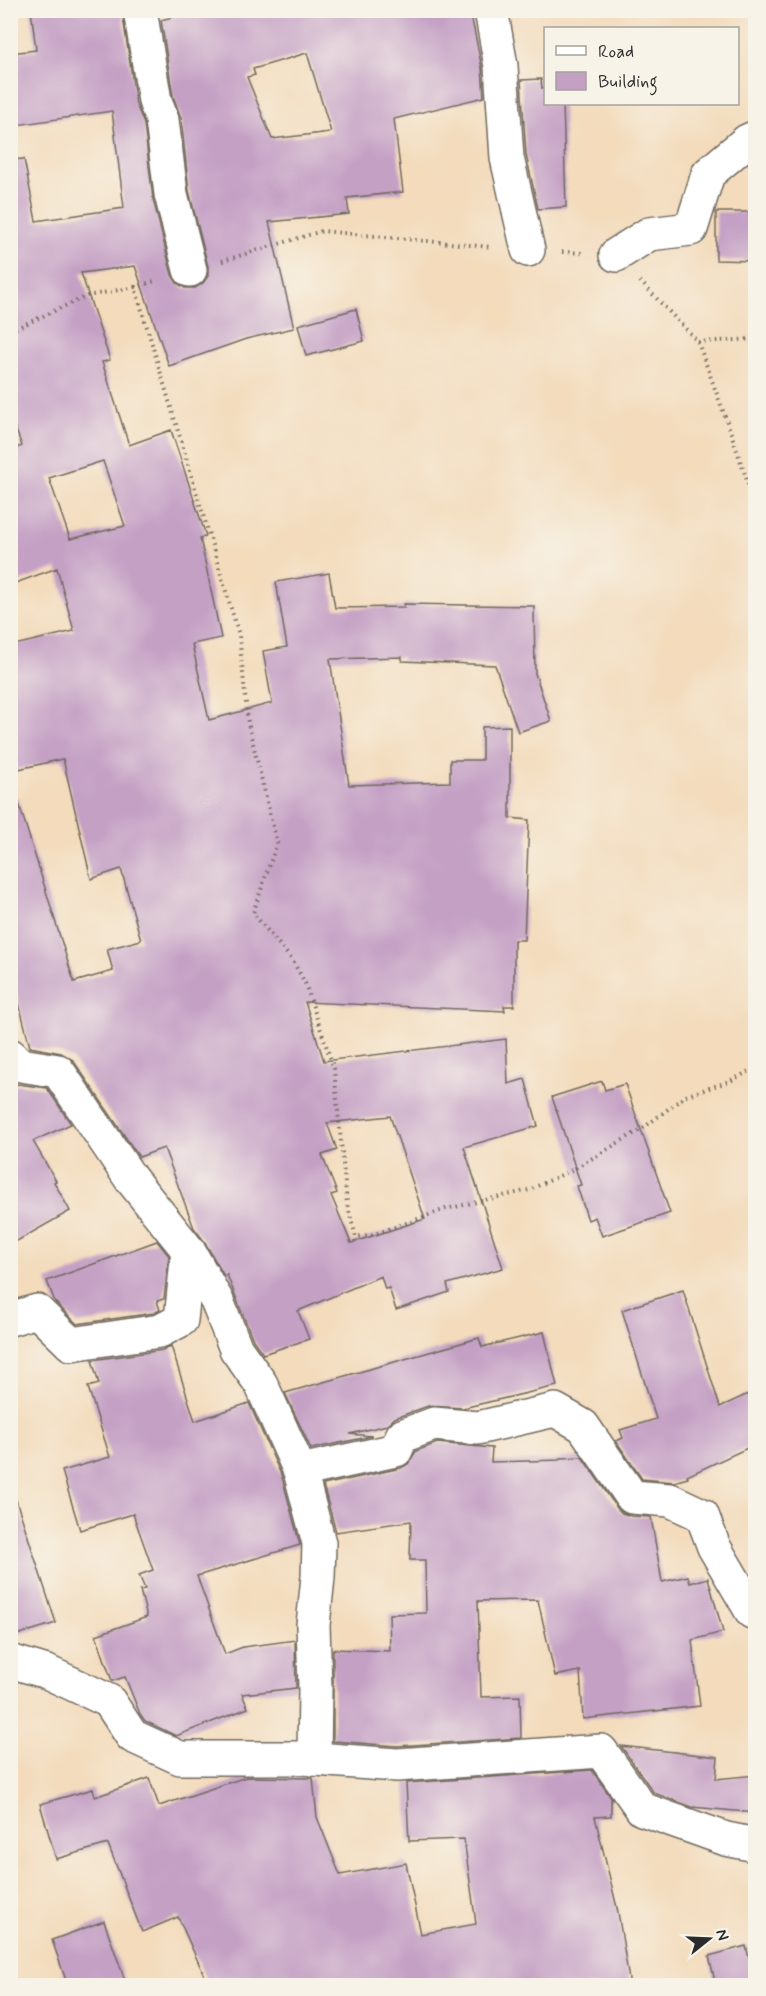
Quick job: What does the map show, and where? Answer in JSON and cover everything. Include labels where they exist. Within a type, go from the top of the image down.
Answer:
[{"type":"street","points":[[140,10],[155,101],[162,120],[171,194],[190,270]]},
{"type":"street","points":[[491,10],[501,66],[507,158],[528,250]]},
{"type":"street","points":[[616,255],[649,234],[691,229],[708,174],[747,141],[756,137]]},
{"type":"street","points":[[10,1055],[21,1065],[58,1071],[131,1179],[188,1250],[217,1301],[237,1349],[261,1384],[300,1471],[319,1543],[313,1625],[314,1759]]},
{"type":"street","points":[[10,1319],[37,1311],[71,1344],[160,1331],[181,1320],[188,1250]]},
{"type":"street","points":[[300,1471],[396,1450],[402,1436],[434,1424],[478,1428],[555,1410],[583,1426],[632,1497],[670,1500],[702,1515],[714,1547],[752,1612],[756,1613]]},
{"type":"street","points":[[10,1661],[46,1672],[109,1701],[132,1736],[180,1758],[314,1759],[397,1765],[601,1751],[642,1809],[726,1839],[756,1845]]},
{"type":"path","points":[[10,331],[87,296],[135,287],[322,231],[528,250],[616,255],[698,342],[756,507]]},
{"type":"path","points":[[135,287],[239,635],[248,723],[277,843],[253,913],[293,962],[305,983],[334,1069],[347,1204],[356,1236],[375,1234],[446,1209],[529,1190],[572,1170],[642,1129],[686,1096],[730,1081],[756,1068]]},
{"type":"path","points":[[698,342],[756,339]]},
{"type":"building","points":[[31,10],[122,10],[136,104],[144,124],[153,199],[172,275],[177,283],[185,288],[195,288],[203,283],[208,276],[208,266],[189,191],[181,118],[173,96],[161,20],[199,10],[470,10],[482,68],[484,97],[394,119],[403,192],[347,198],[349,214],[269,222],[294,328],[246,339],[169,366],[135,266],[81,273],[110,360],[102,362],[129,445],[171,430],[206,536],[200,538],[221,638],[192,644],[209,720],[272,703],[263,651],[287,647],[276,582],[329,573],[335,608],[404,607],[404,604],[534,606],[535,673],[551,721],[518,732],[495,665],[402,661],[402,657],[330,659],[349,785],[450,782],[450,760],[482,760],[482,727],[510,726],[510,818],[529,820],[524,940],[514,940],[514,1006],[504,1006],[505,1011],[305,1002],[324,1061],[506,1039],[508,1084],[525,1079],[538,1126],[464,1147],[503,1268],[447,1284],[449,1292],[396,1310],[389,1288],[385,1289],[381,1276],[298,1311],[309,1339],[263,1354],[253,1340],[227,1275],[224,1276],[194,1228],[164,1148],[139,1157],[73,1060],[61,1053],[30,1047],[10,968],[10,798],[17,797],[74,982],[113,971],[107,949],[141,940],[121,869],[91,879],[63,759],[10,771],[10,646],[74,631],[57,568],[10,585],[10,450],[22,446],[10,414],[10,160],[24,159],[36,221],[124,208],[112,111],[10,126],[10,53],[36,50]],"holes":[[[307,53],[331,132],[272,139],[247,77],[255,75],[253,69]],[[103,461],[125,526],[70,539],[49,478]],[[390,1116],[425,1219],[351,1243],[331,1195],[337,1193],[322,1155],[337,1150],[327,1123]]]},
{"type":"building","points":[[541,79],[542,88],[544,88],[544,105],[563,105],[566,207],[538,209],[526,155],[521,80]]},
{"type":"building","points":[[716,212],[756,212],[756,261],[716,260]]},
{"type":"building","points":[[356,309],[364,341],[306,356],[298,325]]},
{"type":"building","points":[[602,1081],[605,1090],[625,1084],[670,1213],[602,1236],[595,1217],[588,1220],[577,1186],[581,1185],[552,1097]]},
{"type":"building","points":[[18,1084],[47,1088],[71,1124],[33,1141],[70,1211],[10,1245],[10,1087]]},
{"type":"building","points":[[157,1241],[169,1256],[164,1299],[157,1301],[160,1310],[154,1313],[77,1324],[55,1302],[47,1281]]},
{"type":"building","points":[[683,1290],[720,1407],[748,1394],[756,1410],[756,1444],[687,1476],[688,1478],[674,1482],[642,1479],[616,1441],[623,1438],[620,1430],[656,1419],[622,1310]]},
{"type":"building","points":[[544,1332],[557,1386],[463,1408],[428,1406],[395,1418],[387,1425],[350,1434],[372,1436],[311,1449],[285,1393],[479,1338],[482,1347]]},
{"type":"building","points":[[171,1346],[195,1421],[249,1403],[282,1477],[300,1545],[197,1576],[225,1654],[243,1647],[295,1640],[296,1688],[242,1694],[248,1708],[176,1736],[145,1721],[125,1677],[112,1681],[96,1635],[147,1617],[140,1590],[145,1589],[139,1575],[153,1570],[133,1514],[80,1530],[62,1471],[110,1457],[88,1387],[99,1384],[92,1360],[163,1350]]},
{"type":"building","points":[[437,1443],[492,1448],[491,1462],[582,1457],[622,1513],[651,1517],[662,1582],[688,1576],[690,1583],[708,1578],[723,1632],[692,1640],[700,1706],[583,1719],[580,1671],[555,1676],[538,1600],[478,1601],[481,1697],[520,1696],[521,1738],[397,1746],[333,1741],[333,1649],[390,1651],[389,1614],[426,1613],[425,1560],[410,1560],[411,1521],[336,1532],[323,1485],[401,1468],[408,1464],[416,1451]]},
{"type":"building","points":[[16,1500],[56,1623],[10,1637],[10,1501]]},
{"type":"building","points":[[621,1746],[718,1757],[716,1779],[756,1775],[756,1813],[692,1807],[654,1793]]},
{"type":"building","points":[[592,1770],[612,1799],[611,1816],[595,1817],[618,1912],[630,1986],[209,1986],[178,1917],[142,1932],[108,1844],[56,1859],[40,1804],[93,1789],[95,1797],[149,1778],[159,1806],[246,1777],[313,1778],[317,1817],[340,1875],[406,1863],[421,1934],[476,1924],[464,1839],[409,1841],[406,1783]]},
{"type":"building","points":[[104,1921],[127,1986],[68,1986],[52,1940]]},
{"type":"building","points":[[746,1946],[755,1981],[739,1986],[716,1986],[709,1956]]}]
